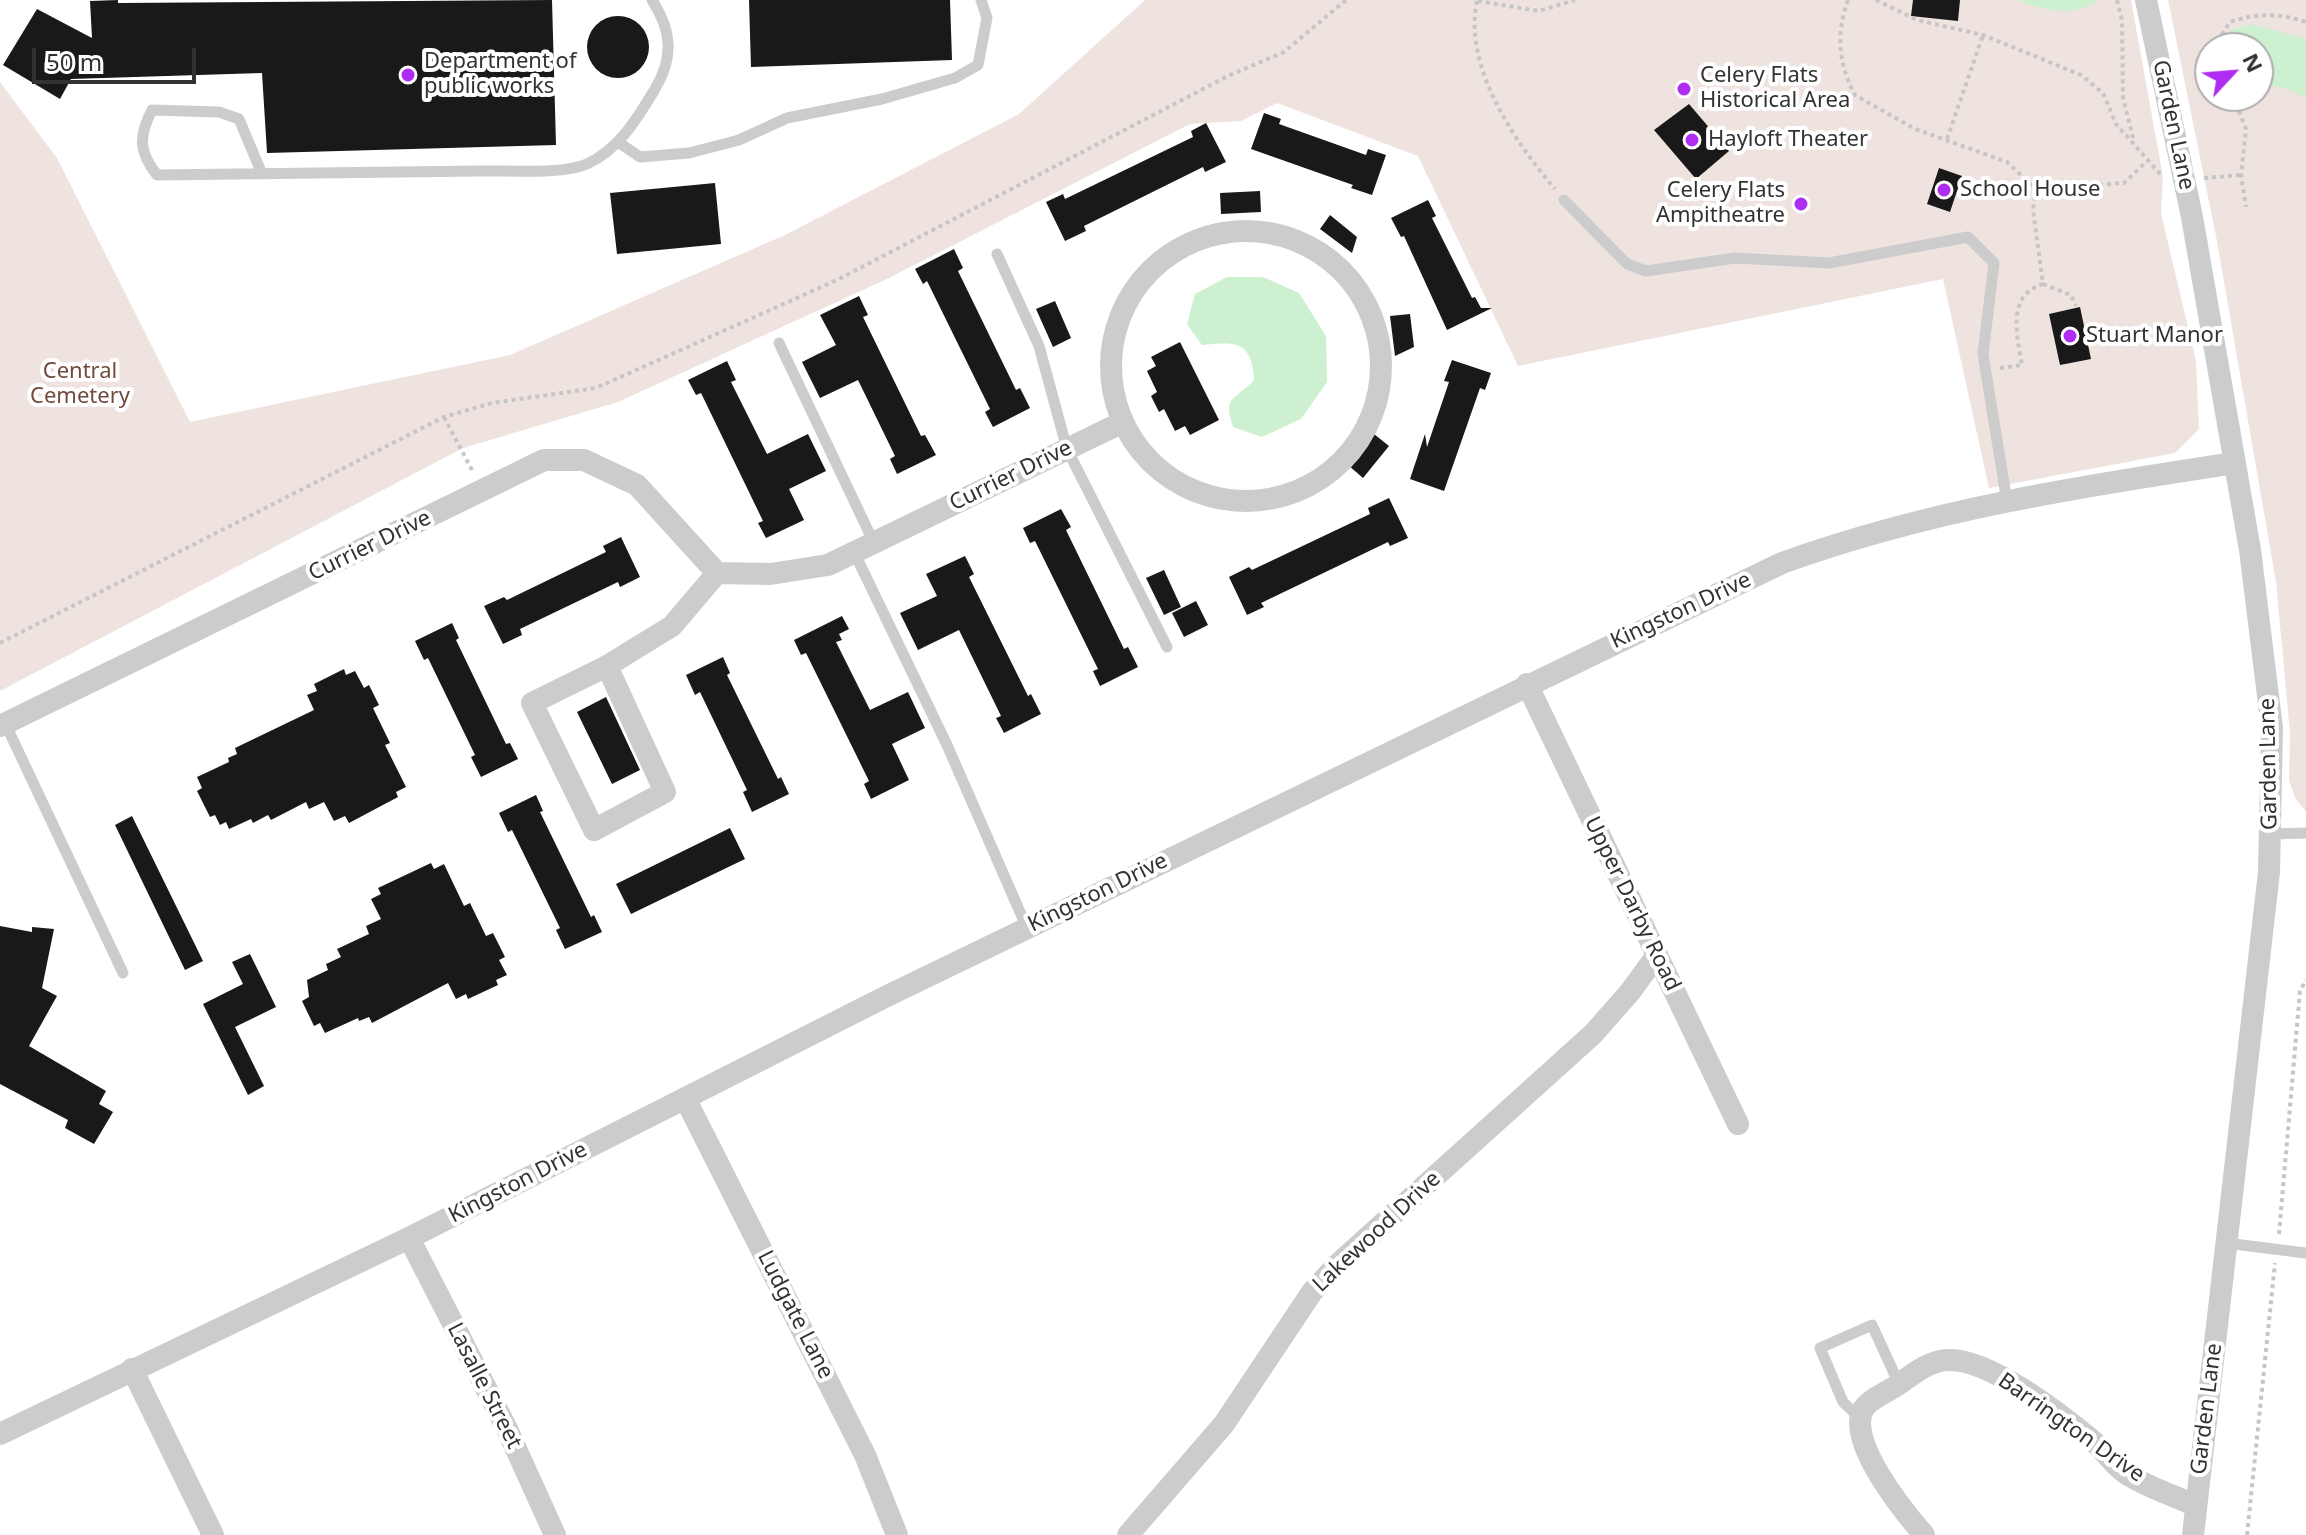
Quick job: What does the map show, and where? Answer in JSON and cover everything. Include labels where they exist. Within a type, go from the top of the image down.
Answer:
[{"type":"street","name":"Garden Lane","points":[[2146,0],[2192,217],[2235,463],[2264,641],[2272,728],[2271,834],[2193,1535]]},
{"type":"street","points":[[1254,230],[1269,233],[1298,240],[1336,265],[1364,300],[1379,342],[1380,387],[1372,414],[1366,430],[1339,466],[1301,491],[1258,502],[1213,499],[1172,481],[1139,451],[1123,422],[1117,412],[1110,368],[1116,324],[1137,284],[1169,253],[1210,234],[1254,230]]},
{"type":"street","name":"Currier Drive","points":[[3,724],[544,460],[584,460],[637,485],[717,573],[770,574],[828,565],[1123,422]]},
{"type":"street","name":"Kingston Drive","points":[[0,1434],[409,1238],[1027,928],[1782,563],[1845,540],[2062,489],[2235,463]]},
{"type":"street","points":[[607,666],[665,792],[594,830],[532,703],[607,666],[672,626],[717,573]]},
{"type":"street","name":"Upper Darby Road","points":[[1527,684],[1738,1124]]},
{"type":"street","name":"Lakewood Drive","points":[[1128,1535],[1224,1424],[1312,1292],[1337,1265],[1593,1034],[1657,955]]},
{"type":"street","name":"Ludgate Lane","points":[[685,1098],[865,1455],[897,1535]]},
{"type":"street","name":"Lasalle Street","points":[[409,1238],[507,1429],[555,1535]]},
{"type":"street","name":"Barrington Drive","points":[[1860,1418],[1864,1406],[1922,1368],[1947,1360],[1979,1365],[2054,1411],[2096,1443],[2125,1472],[2196,1506]]},
{"type":"street","points":[[132,1369],[213,1535]]},
{"type":"street","points":[[1860,1418],[1862,1436],[1875,1466],[1897,1504],[1924,1535]]},
{"type":"lane","points":[[262,174],[239,119],[219,112],[152,110],[144,126],[143,157],[157,175],[262,174],[547,169],[586,165],[618,142],[638,118],[666,70],[670,46],[663,17],[652,0]]},
{"type":"lane","points":[[618,142],[640,157],[689,153],[739,140],[787,118],[882,99],[955,78],[978,65],[982,54],[987,18],[981,0]]},
{"type":"lane","points":[[1564,200],[1627,264],[1646,271],[1735,258],[1829,263],[1968,237],[1994,263],[1983,354],[2007,502]]},
{"type":"lane","points":[[997,254],[1039,346],[1067,449],[1167,647]]},
{"type":"lane","points":[[779,343],[1027,928]]},
{"type":"lane","points":[[3,724],[123,973]]},
{"type":"lane","points":[[2271,834],[2306,833]]},
{"type":"lane","points":[[2226,1243],[2306,1253]]},
{"type":"lane","points":[[1860,1418],[1843,1402],[1820,1348],[1872,1325],[1899,1384]]},
{"type":"path","points":[[0,643],[444,417],[492,403],[596,388],[837,280],[1228,76],[1284,52],[1346,0]]},
{"type":"path","points":[[1564,200],[1535,165],[1503,114],[1478,55],[1474,17],[1477,0],[1539,11],[1575,0]]},
{"type":"path","points":[[1848,0],[1838,41],[1855,95],[1915,129],[2007,162],[2036,189],[2124,183],[2146,162]]},
{"type":"path","points":[[1876,0],[1917,20],[1983,35],[2081,75],[2103,93],[2116,124],[2134,140],[2123,97],[2122,20],[2117,0]]},
{"type":"path","points":[[2223,32],[2230,22],[2254,14],[2286,16],[2306,22]]},
{"type":"path","points":[[1947,139],[1983,35]]},
{"type":"path","points":[[2239,112],[2246,129],[2241,175],[2246,207]]},
{"type":"path","points":[[2036,189],[2033,210],[2043,284]]},
{"type":"path","points":[[1986,370],[2022,365],[2016,331],[2019,301],[2032,287],[2043,284],[2071,295],[2076,306]]},
{"type":"path","points":[[444,417],[483,491]]},
{"type":"green space","name":"Central Cemetery","points":[[1145,0],[2131,0],[2163,177],[2161,213],[2196,361],[2199,429],[2175,453],[1989,488],[1943,279],[1518,366],[1418,156],[1277,103],[1241,121],[1190,124],[887,279],[618,402],[463,448],[0,691],[0,82],[57,158],[190,422],[510,355],[785,235],[1019,114]]},
{"type":"green space","points":[[2168,0],[2306,0],[2306,812],[2295,798],[2289,780],[2290,733],[2276,582],[2216,236]]},
{"type":"shaded area","points":[[2018,0],[2098,0],[2080,9],[2059,10]]},
{"type":"shaded area","points":[[2255,25],[2306,39],[2306,98],[2274,86],[2274,32],[2230,32]]},
{"type":"shaded area","points":[[1227,277],[1263,277],[1299,293],[1326,336],[1327,382],[1301,419],[1262,437],[1233,427],[1230,417],[1232,399],[1254,380],[1250,357],[1240,346],[1232,344],[1202,345],[1187,324],[1195,294]]},
{"type":"building","name":"Department of public works","points":[[118,0],[118,3],[552,0],[556,145],[267,153],[262,73],[71,79],[60,99],[3,65],[37,9],[92,38],[90,1]]},
{"type":"building","points":[[749,0],[950,0],[952,60],[751,67]]},
{"type":"building","points":[[1913,0],[1960,0],[1958,21],[1911,16]]},
{"type":"building","points":[[618,16],[640,25],[649,47],[640,69],[618,78],[596,69],[587,47],[596,25]]},
{"type":"building","name":"Hayloft Theater","points":[[1689,104],[1729,151],[1696,179],[1654,130]]},
{"type":"building","points":[[1264,113],[1281,119],[1279,124],[1366,155],[1368,149],[1386,155],[1372,195],[1351,188],[1353,185],[1251,149]]},
{"type":"building","points":[[1206,123],[1226,162],[1205,172],[1203,167],[1084,226],[1086,231],[1065,241],[1046,202],[1063,194],[1065,199],[1193,137],[1191,131]]},
{"type":"building","name":"School House","points":[[1939,168],[1962,176],[1950,212],[1927,204]]},
{"type":"building","points":[[715,183],[721,244],[617,254],[610,193]]},
{"type":"building","points":[[1260,191],[1261,212],[1221,214],[1220,193]]},
{"type":"building","points":[[1428,200],[1436,216],[1432,218],[1472,298],[1475,297],[1481,308],[1492,308],[1447,330],[1404,236],[1401,237],[1391,218]]},
{"type":"building","points":[[1330,215],[1357,237],[1352,253],[1320,229]]},
{"type":"building","points":[[954,249],[963,268],[958,271],[1016,390],[1020,388],[1030,408],[993,427],[985,412],[990,409],[927,281],[923,284],[915,269]]},
{"type":"building","points":[[859,296],[868,315],[863,317],[921,436],[925,435],[936,455],[897,474],[890,459],[895,456],[858,380],[820,398],[802,362],[836,345],[820,315]]},
{"type":"building","points":[[1055,301],[1071,338],[1053,347],[1036,309]]},
{"type":"building","name":"Stuart Manor","points":[[2080,307],[2091,359],[2060,365],[2049,314]]},
{"type":"building","points":[[1410,314],[1414,347],[1395,356],[1390,316]]},
{"type":"building","points":[[1180,342],[1219,420],[1190,435],[1185,426],[1175,431],[1164,409],[1159,412],[1151,396],[1157,392],[1147,371],[1156,366],[1151,357]]},
{"type":"building","points":[[1452,360],[1491,373],[1485,390],[1480,388],[1444,491],[1410,479],[1425,434],[1427,447],[1449,382],[1444,381]]},
{"type":"building","points":[[727,361],[736,380],[731,382],[767,454],[808,434],[826,471],[789,489],[804,520],[766,538],[758,523],[763,521],[701,393],[696,395],[688,380]]},
{"type":"building","points":[[1374,434],[1389,446],[1363,478],[1348,465]]},
{"type":"building","points":[[1389,498],[1408,538],[1390,546],[1388,542],[1261,603],[1264,607],[1247,615],[1229,577],[1249,567],[1252,570],[1370,514],[1368,508]]},
{"type":"building","points":[[1061,509],[1071,527],[1066,530],[1124,649],[1128,647],[1138,667],[1100,686],[1093,671],[1098,669],[1035,541],[1030,543],[1023,528]]},
{"type":"building","points":[[621,537],[640,577],[620,587],[618,582],[520,629],[522,635],[503,644],[484,606],[504,597],[507,600],[606,552],[603,546]]},
{"type":"building","points":[[965,556],[974,574],[969,577],[1028,696],[1031,694],[1041,714],[1004,733],[996,718],[1001,716],[959,630],[918,650],[900,613],[937,596],[926,574]]},
{"type":"building","points":[[1164,570],[1181,607],[1164,615],[1146,578]]},
{"type":"building","points":[[1196,601],[1208,625],[1184,637],[1172,613]]},
{"type":"building","points":[[842,616],[849,629],[839,634],[842,640],[836,642],[870,710],[908,692],[925,728],[892,744],[909,780],[871,799],[864,784],[869,781],[806,653],[801,655],[794,640]]},
{"type":"building","points":[[452,623],[459,638],[456,640],[506,744],[510,743],[518,759],[481,777],[471,757],[475,755],[428,658],[424,660],[415,641]]},
{"type":"building","points":[[723,657],[730,673],[727,675],[778,779],[781,777],[789,794],[752,812],[743,792],[747,790],[700,692],[695,695],[686,675]]},
{"type":"building","points":[[344,669],[346,675],[355,671],[364,688],[369,685],[379,705],[373,708],[390,743],[385,745],[406,787],[396,792],[398,797],[349,823],[345,816],[334,821],[324,802],[309,809],[306,802],[271,820],[268,815],[253,823],[251,819],[229,829],[226,822],[220,825],[215,815],[210,817],[197,791],[202,788],[197,777],[229,762],[228,758],[237,754],[235,748],[314,710],[307,695],[317,691],[314,684]]},
{"type":"building","points":[[606,697],[640,770],[612,784],[577,712]]},
{"type":"building","points":[[536,795],[543,811],[540,812],[591,917],[594,915],[602,932],[565,949],[556,930],[560,928],[512,830],[508,832],[499,813]]},
{"type":"building","points":[[132,816],[203,961],[185,970],[115,825]]},
{"type":"building","points":[[730,828],[745,859],[631,914],[616,884]]},
{"type":"building","points":[[431,863],[434,869],[444,864],[464,906],[470,903],[486,936],[493,933],[505,957],[499,960],[507,975],[496,980],[498,985],[468,999],[466,994],[456,999],[448,983],[372,1023],[369,1017],[359,1021],[358,1018],[325,1033],[320,1023],[314,1026],[302,1001],[309,997],[307,980],[328,970],[326,964],[341,957],[337,949],[369,934],[366,926],[381,919],[371,899],[381,894],[378,888]]},
{"type":"building","points":[[0,926],[32,932],[32,927],[54,929],[42,988],[57,996],[29,1046],[106,1091],[99,1104],[113,1112],[94,1144],[65,1128],[68,1120],[0,1084]]},
{"type":"building","points":[[250,954],[276,1007],[235,1027],[264,1086],[248,1095],[203,1004],[243,984],[232,962]]},
{"type":"place","name":"Department of public works","points":[[408,75]]},
{"type":"place","name":"Celery Flats Historical Area","points":[[1684,89]]},
{"type":"place","name":"Hayloft Theater","points":[[1692,140]]},
{"type":"place","name":"School House","points":[[1944,190]]},
{"type":"place","name":"Celery Flats Ampitheatre","points":[[1801,204]]},
{"type":"place","name":"Stuart Manor","points":[[2070,336]]}]
